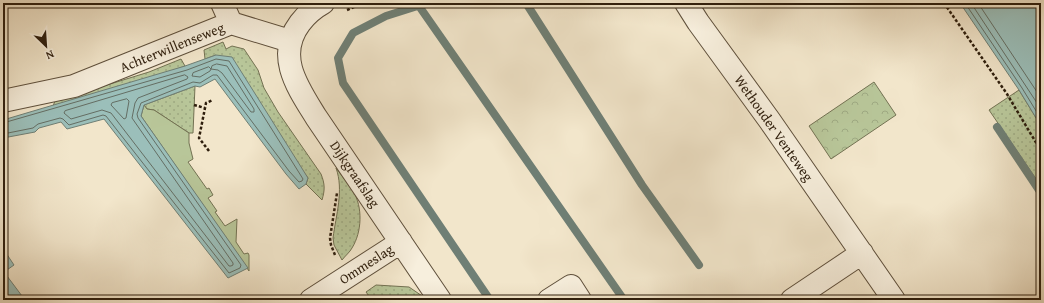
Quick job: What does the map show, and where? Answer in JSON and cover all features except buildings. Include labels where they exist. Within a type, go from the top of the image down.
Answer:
[{"type":"street","points":[[222,3],[232,23]]},
{"type":"street","points":[[290,41],[296,28],[306,15],[323,3]]},
{"type":"street","name":"Wethouder Venteweg","points":[[686,3],[894,300]]},
{"type":"street","name":"Achterwillenseweg","points":[[3,101],[74,86],[232,23],[290,41]]},
{"type":"street","name":"Dijkgraafslag","points":[[290,41],[290,63],[293,75],[300,91],[440,300]]},
{"type":"street","name":"Ommeslag","points":[[311,300],[400,242]]},
{"type":"street","points":[[792,300],[862,253]]},
{"type":"street","points":[[549,300],[571,286],[580,300]]},
{"type":"path","points":[[349,9],[363,3]]},
{"type":"path","points":[[944,3],[1007,94],[1041,151]]},
{"type":"path","points":[[209,151],[199,138],[206,103],[213,100]]},
{"type":"path","points":[[194,105],[206,108]]},
{"type":"path","points":[[336,256],[330,245],[330,238],[337,192]]},
{"type":"green space","points":[[223,42],[226,49],[232,46],[244,49],[258,70],[264,88],[278,112],[321,174],[324,187],[322,200],[306,184],[308,178],[216,55],[205,59],[204,50]]},
{"type":"green space","points":[[181,59],[185,66],[156,77],[53,106],[55,101],[149,72]]},
{"type":"green space","points":[[874,82],[896,115],[831,159],[809,126]]},
{"type":"green space","points":[[195,86],[193,133],[189,133],[154,110],[147,109],[144,105]]},
{"type":"green space","points":[[1019,90],[1041,126],[1041,186],[989,110]]},
{"type":"green space","points":[[144,105],[147,109],[154,110],[189,133],[189,143],[193,159],[188,162],[207,189],[209,188],[213,195],[208,198],[217,211],[215,212],[225,226],[237,219],[236,242],[244,254],[248,253],[249,255],[249,271],[141,116]]},
{"type":"green space","points":[[336,168],[353,191],[360,212],[358,235],[351,250],[342,260],[334,245],[333,238],[339,194]]},
{"type":"green space","points":[[376,285],[409,287],[428,300],[372,300],[366,292]]},
{"type":"water","points":[[960,3],[1041,3],[1041,126],[1019,90]]},
{"type":"water","points":[[216,55],[232,57],[308,178],[306,184],[299,189],[286,174],[215,79],[200,87],[195,86],[144,105],[141,116],[248,268],[228,278],[104,119],[67,129],[61,122],[39,128],[35,132],[3,138],[3,120],[185,66]]},
{"type":"water","points":[[3,250],[14,265],[4,272],[25,300],[3,300]]},
{"type":"waterway","points":[[427,3],[386,16],[353,33],[338,58],[343,83],[490,300]]},
{"type":"waterway","points":[[526,3],[642,185],[699,265]]},
{"type":"waterway","points":[[419,6],[624,300]]},
{"type":"waterway","points":[[997,127],[1041,193]]}]
